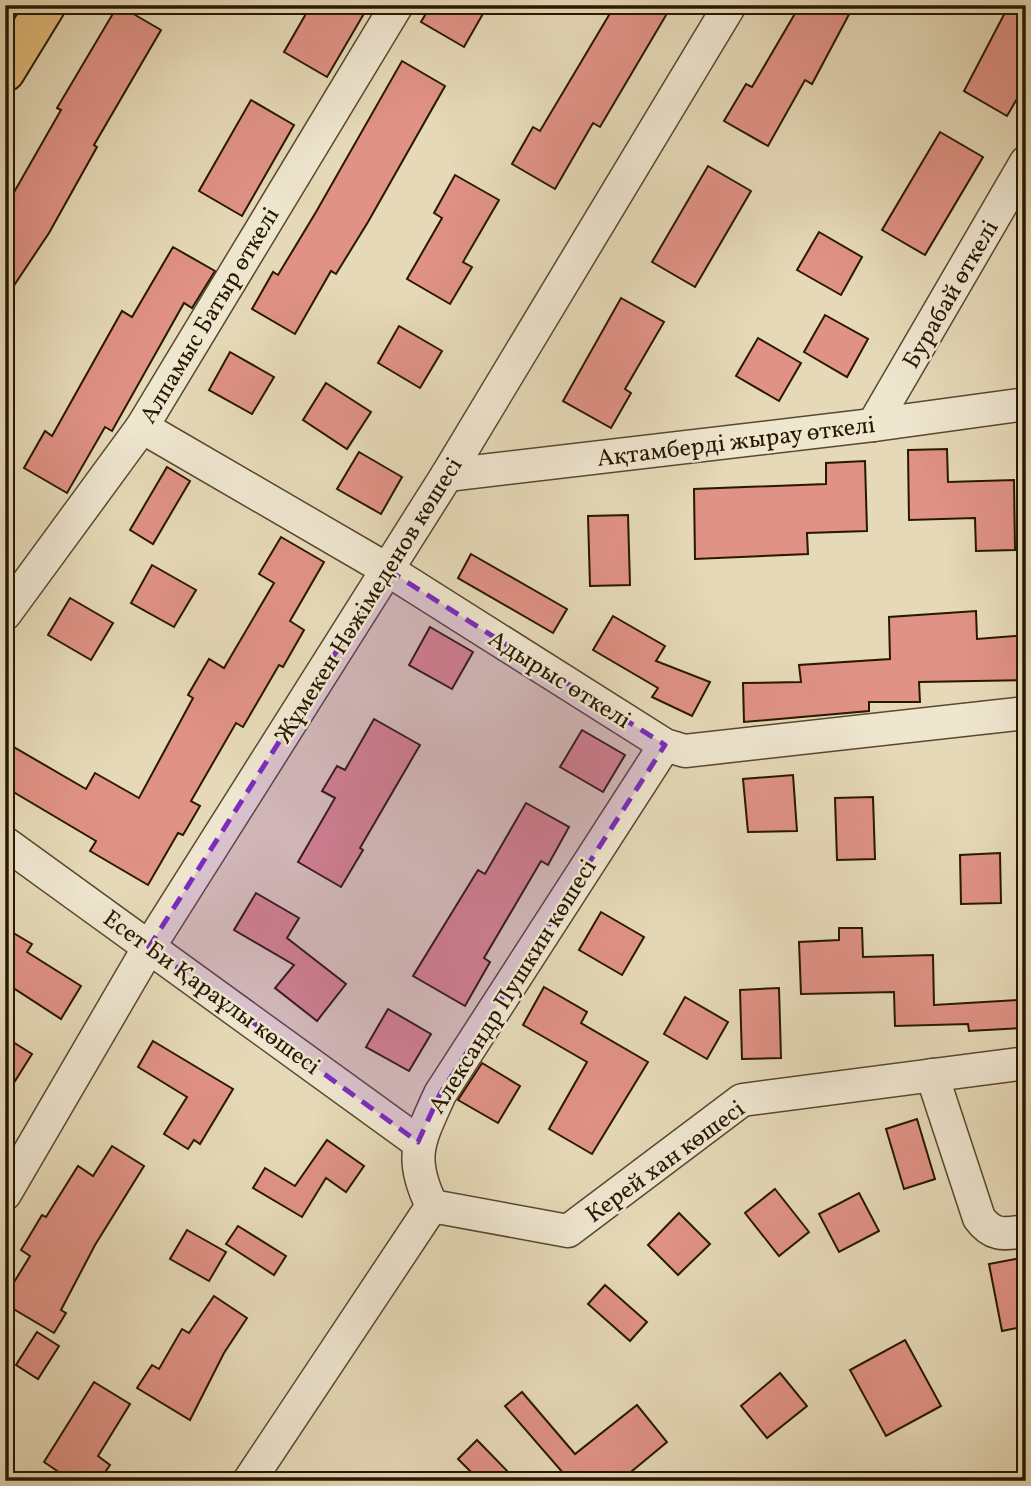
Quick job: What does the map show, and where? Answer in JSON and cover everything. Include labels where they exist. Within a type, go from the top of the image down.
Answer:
[{"type":"main road","points":[[5,72],[46,5]]},
{"type":"street","name":"Алпамыс Батыр өткелі","points":[[5,614],[142,427],[397,5]]},
{"type":"street","name":"Жұмекен Нәжімеденов көшесі","points":[[5,1194],[149,947],[447,475],[730,5]]},
{"type":"street","name":"Бурабай өткелі","points":[[873,425],[1026,162]]},
{"type":"street","name":"Ақтамберді жырау өткелі","points":[[447,475],[873,425],[1026,404]]},
{"type":"street","name":"Адырыс өткелі","points":[[142,427],[388,570],[665,745],[685,751],[1026,713]]},
{"type":"street","name":"Александр Пушкин көшесі","points":[[432,1206],[419,1179],[418,1142],[440,1094],[665,745]]},
{"type":"street","name":"Есет Би Қараұлы көшесі","points":[[5,843],[418,1142]]},
{"type":"street","name":"Керей хан көшесі","points":[[432,1206],[568,1231],[743,1100],[1026,1063]]},
{"type":"street","points":[[932,1075],[979,1218],[987,1228],[998,1235],[1026,1231]]},
{"type":"street","points":[[249,1481],[432,1206]]},
{"type":"highlighted area","points":[[388,570],[665,745],[440,1094],[418,1142],[149,947]]},
{"type":"building","points":[[118,5],[161,30],[94,145],[97,147],[49,233],[5,299],[5,208],[61,110],[57,108]]},
{"type":"building","points":[[311,5],[369,5],[327,77],[284,52]]},
{"type":"building","points":[[431,5],[488,5],[464,47],[421,22]]},
{"type":"building","points":[[615,5],[672,5],[600,127],[593,123],[555,189],[512,164],[533,127],[540,131]]},
{"type":"building","points":[[800,5],[854,5],[812,84],[805,80],[768,146],[724,121],[746,84],[752,87]]},
{"type":"building","points":[[1009,5],[1026,5],[1026,83],[1007,116],[964,91]]},
{"type":"building","points":[[402,61],[445,86],[368,222],[336,274],[331,271],[295,334],[252,309],[273,272],[278,275]]},
{"type":"building","points":[[251,100],[294,125],[242,216],[199,191]]},
{"type":"building","points":[[940,132],[983,157],[925,255],[882,230]]},
{"type":"building","points":[[708,166],[751,191],[695,287],[652,262]]},
{"type":"building","points":[[455,175],[499,200],[463,262],[472,267],[450,304],[407,279],[442,218],[434,213]]},
{"type":"building","points":[[819,232],[862,257],[841,295],[797,270]]},
{"type":"building","points":[[173,247],[215,271],[192,308],[184,303],[112,431],[105,427],[67,493],[24,468],[45,431],[52,436],[122,311],[132,317]]},
{"type":"building","points":[[621,298],[664,322],[625,389],[631,393],[611,428],[563,401]]},
{"type":"building","points":[[825,315],[868,339],[847,377],[804,352]]},
{"type":"building","points":[[399,326],[442,351],[420,388],[378,363]]},
{"type":"building","points":[[758,338],[801,363],[779,401],[736,376]]},
{"type":"building","points":[[230,352],[274,377],[252,414],[209,390]]},
{"type":"building","points":[[326,383],[371,412],[347,449],[303,420]]},
{"type":"building","points":[[947,449],[948,482],[1014,480],[1015,550],[976,551],[975,518],[909,520],[908,450]]},
{"type":"building","points":[[359,452],[402,477],[381,514],[337,489]]},
{"type":"building","points":[[865,461],[867,531],[807,533],[808,554],[695,559],[694,489],[826,484],[826,463]]},
{"type":"building","points":[[167,467],[190,481],[153,544],[130,530]]},
{"type":"building","points":[[628,515],[630,585],[590,586],[588,516]]},
{"type":"building","points":[[281,537],[324,562],[290,621],[304,630],[283,667],[279,665],[243,727],[236,723],[191,801],[200,806],[183,835],[178,833],[148,885],[90,851],[96,841],[5,787],[5,742],[86,789],[95,773],[139,798],[193,698],[188,695],[209,659],[224,668],[274,583],[259,574]]},
{"type":"building","points":[[471,554],[567,609],[553,633],[458,578]]},
{"type":"building","points":[[152,565],[196,590],[174,627],[131,603]]},
{"type":"building","points":[[70,598],[113,623],[91,660],[48,635]]},
{"type":"building","points":[[976,611],[977,639],[1026,635],[1026,680],[919,682],[920,702],[869,702],[869,711],[744,722],[743,683],[801,682],[799,665],[890,659],[889,617]]},
{"type":"building","points":[[613,616],[665,646],[656,661],[710,682],[692,716],[652,697],[658,688],[593,650]]},
{"type":"building","points":[[430,627],[473,652],[452,689],[409,665]]},
{"type":"building","points":[[374,719],[420,745],[360,848],[363,850],[341,887],[298,862],[335,798],[322,791],[337,766],[345,770]]},
{"type":"building","points":[[582,730],[625,755],[603,792],[560,767]]},
{"type":"building","points":[[793,775],[797,831],[748,832],[743,779]]},
{"type":"building","points":[[873,797],[875,859],[837,860],[835,798]]},
{"type":"building","points":[[526,803],[569,827],[548,865],[541,861],[484,958],[490,962],[465,1006],[413,976],[478,870],[485,874]]},
{"type":"building","points":[[1000,853],[1001,903],[961,904],[960,855]]},
{"type":"building","points":[[256,893],[299,918],[287,938],[346,984],[317,1021],[275,988],[294,965],[234,930]]},
{"type":"building","points":[[601,912],[644,937],[622,975],[579,950]]},
{"type":"building","points":[[5,928],[32,944],[27,952],[81,986],[61,1019],[7,984],[5,987]]},
{"type":"building","points":[[839,928],[862,928],[863,957],[933,955],[934,1005],[1019,1000],[1021,1028],[969,1031],[968,1024],[895,1026],[894,992],[801,994],[799,942],[839,940]]},
{"type":"building","points":[[544,987],[587,1012],[581,1023],[648,1062],[592,1154],[549,1129],[587,1062],[523,1025]]},
{"type":"building","points":[[779,988],[781,1058],[742,1059],[740,990]]},
{"type":"building","points":[[685,997],[728,1022],[707,1059],[664,1034]]},
{"type":"building","points":[[388,1009],[431,1034],[409,1071],[366,1047]]},
{"type":"building","points":[[5,1037],[32,1054],[5,1097]]},
{"type":"building","points":[[153,1041],[233,1089],[200,1144],[194,1140],[188,1149],[164,1134],[187,1097],[138,1067]]},
{"type":"building","points":[[482,1063],[520,1086],[498,1123],[458,1100]]},
{"type":"building","points":[[917,1119],[935,1179],[904,1189],[886,1129]]},
{"type":"building","points":[[327,1140],[364,1166],[346,1192],[326,1178],[302,1217],[253,1188],[265,1168],[295,1186]]},
{"type":"building","points":[[112,1146],[144,1166],[95,1245],[61,1310],[66,1313],[54,1333],[5,1304],[5,1297],[30,1256],[21,1250],[42,1215],[46,1217],[78,1166],[93,1176]]},
{"type":"building","points":[[775,1189],[809,1232],[779,1256],[745,1213]]},
{"type":"building","points":[[859,1193],[879,1231],[839,1252],[819,1214]]},
{"type":"building","points":[[679,1213],[710,1244],[678,1275],[648,1245]]},
{"type":"building","points":[[238,1226],[286,1256],[274,1275],[226,1244]]},
{"type":"building","points":[[187,1230],[226,1252],[209,1281],[170,1259]]},
{"type":"building","points":[[1026,1257],[1026,1326],[1002,1331],[989,1264]]},
{"type":"building","points":[[605,1285],[647,1322],[630,1341],[588,1304]]},
{"type":"building","points":[[214,1296],[247,1318],[224,1353],[190,1420],[137,1388],[152,1365],[159,1369],[182,1329],[189,1333]]},
{"type":"building","points":[[37,1332],[59,1346],[38,1379],[16,1365]]},
{"type":"building","points":[[905,1340],[941,1406],[886,1436],[850,1370]]},
{"type":"building","points":[[780,1373],[807,1406],[767,1438],[741,1406]]},
{"type":"building","points":[[94,1382],[130,1404],[98,1456],[110,1465],[99,1481],[72,1481],[44,1462]]},
{"type":"building","points":[[522,1392],[575,1454],[637,1405],[667,1442],[620,1481],[570,1481],[505,1406]]},
{"type":"building","points":[[477,1440],[517,1481],[480,1481],[458,1459]]}]
